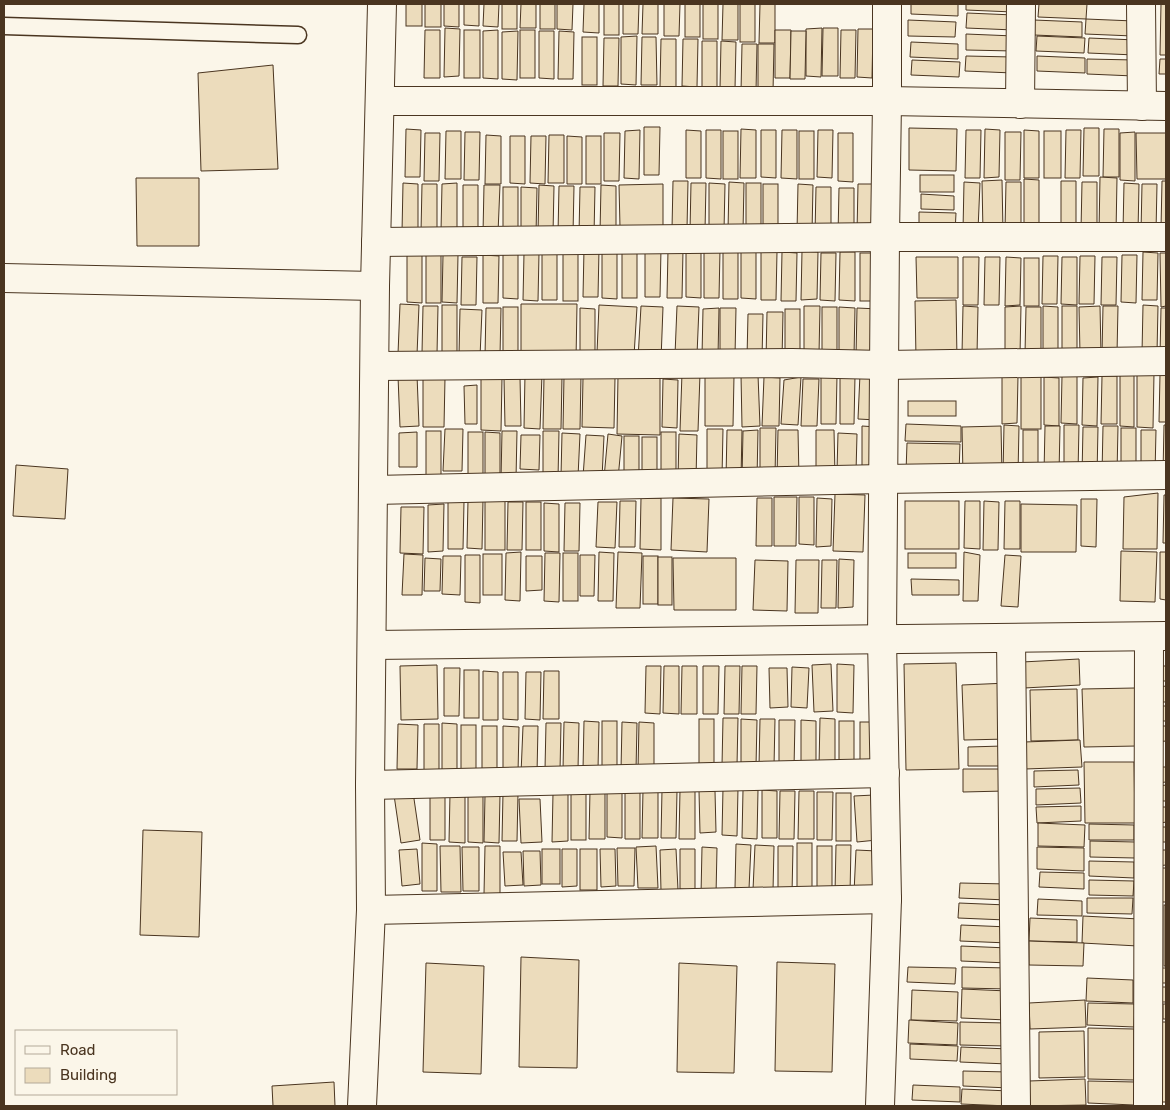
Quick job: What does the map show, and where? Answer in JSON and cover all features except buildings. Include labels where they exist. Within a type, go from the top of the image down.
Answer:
[{"type":"street","points":[[362,1106],[371,910],[370,785],[375,286],[382,4]]},
{"type":"street","points":[[880,1106],[887,899],[882,639],[887,4]]},
{"type":"street","points":[[1020,104],[1021,4]]},
{"type":"street","points":[[380,101],[887,101],[1154,106],[1141,4]]},
{"type":"street","points":[[376,242],[885,237],[1166,237]]},
{"type":"street","points":[[4,278],[375,286]]},
{"type":"street","points":[[375,366],[792,363],[884,365],[1166,361]]},
{"type":"street","points":[[374,490],[883,479],[1166,476]]},
{"type":"street","points":[[372,645],[1158,637],[1148,1106]]},
{"type":"street","points":[[1011,638],[1016,1106]]},
{"type":"street","points":[[370,785],[885,772]]},
{"type":"street","points":[[371,910],[887,899]]},
{"type":"lane","points":[[4,26],[298,34]]}]
